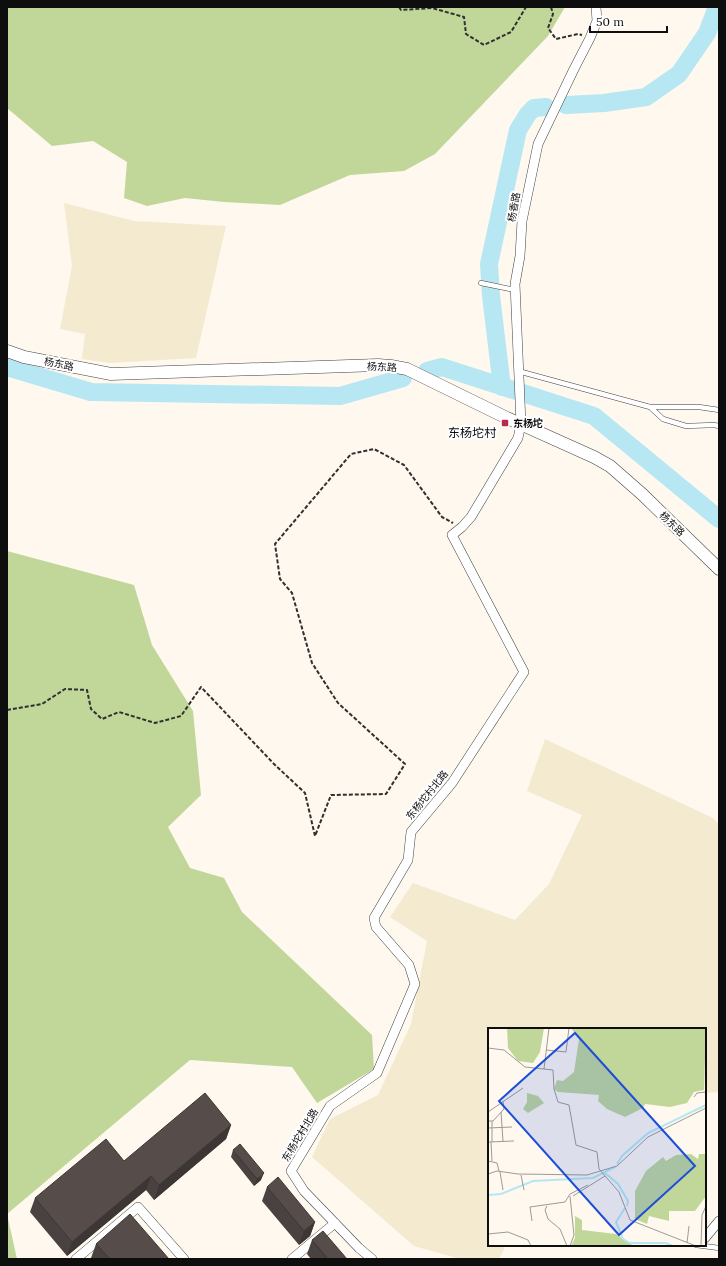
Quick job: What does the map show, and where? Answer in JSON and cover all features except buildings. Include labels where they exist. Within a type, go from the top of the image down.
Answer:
[{"type":"street","name":"杨香路","points":[[521,424],[514,284],[520,256],[522,221],[538,144],[590,38],[597,21],[596,7]]},
{"type":"street","name":"杨东路","points":[[7,351],[24,357],[111,374],[391,366],[407,368],[610,466],[642,494],[719,570]]},
{"type":"street","name":"东杨坨村北路","points":[[372,1259],[359,1248],[304,1191],[291,1171],[330,1106],[377,1073],[415,984],[409,965],[376,927],[374,918],[408,860],[411,832],[452,783],[524,672],[452,535],[471,517],[518,438],[521,424]]},
{"type":"street","points":[[76,1259],[138,1207],[184,1259]]},
{"type":"street","points":[[706,1237],[719,1221]]},
{"type":"street","points":[[292,1259],[335,1223]]},
{"type":"lane","points":[[481,283],[515,290]]},
{"type":"lane","points":[[518,375],[650,407],[698,407],[719,410]]},
{"type":"lane","points":[[650,407],[663,419],[686,426],[719,426]]},
{"type":"lane","points":[[705,1246],[719,1248]]},
{"type":"path","points":[[399,7],[401,10],[432,8],[464,17],[466,34],[484,45],[511,32],[526,7]]},
{"type":"path","points":[[551,7],[554,14],[548,28],[556,40],[578,34],[590,38]]},
{"type":"path","points":[[7,710],[42,704],[65,689],[87,690],[91,709],[102,719],[119,712],[155,723],[181,716],[202,687],[274,764],[305,793],[315,836],[331,796],[386,794],[404,764],[338,703],[312,663],[292,593],[280,579],[275,544],[351,454],[374,449],[404,465],[442,517],[462,527]]},
{"type":"shaded area","points":[[64,203],[134,221],[226,226],[196,358],[110,363],[82,359],[85,334],[60,329],[72,266]]},
{"type":"shaded area","points":[[545,739],[713,818],[719,824],[719,1092],[706,1093],[706,1028],[488,1028],[488,1246],[506,1246],[499,1259],[460,1259],[414,1246],[312,1157],[330,1119],[378,1095],[411,1024],[427,941],[390,917],[413,883],[515,920],[549,884],[582,815],[527,791]]},
{"type":"green space","points":[[7,7],[565,7],[548,36],[435,154],[404,171],[350,175],[280,205],[185,198],[147,206],[124,198],[127,162],[93,141],[52,146],[7,108]]},
{"type":"green space","points":[[7,551],[134,585],[152,645],[193,711],[201,795],[168,827],[190,868],[224,878],[242,912],[372,1035],[374,1069],[317,1103],[292,1067],[190,1060],[7,1214]]},
{"type":"green space","points":[[7,1214],[17,1259],[7,1259]]},
{"type":"waterway","points":[[566,105],[604,103],[646,97],[679,74],[707,33],[717,7]]},
{"type":"waterway","points":[[502,387],[491,296],[489,264],[518,130],[528,114],[534,108],[546,107]]},
{"type":"waterway","points":[[7,367],[91,392],[340,396],[403,378]]},
{"type":"waterway","points":[[427,371],[442,367],[594,416],[719,519]]},
{"type":"place","name":"东杨坨","points":[[505,423]]},
{"type":"district","name":"东杨坨村","points":[[472,432]]}]
